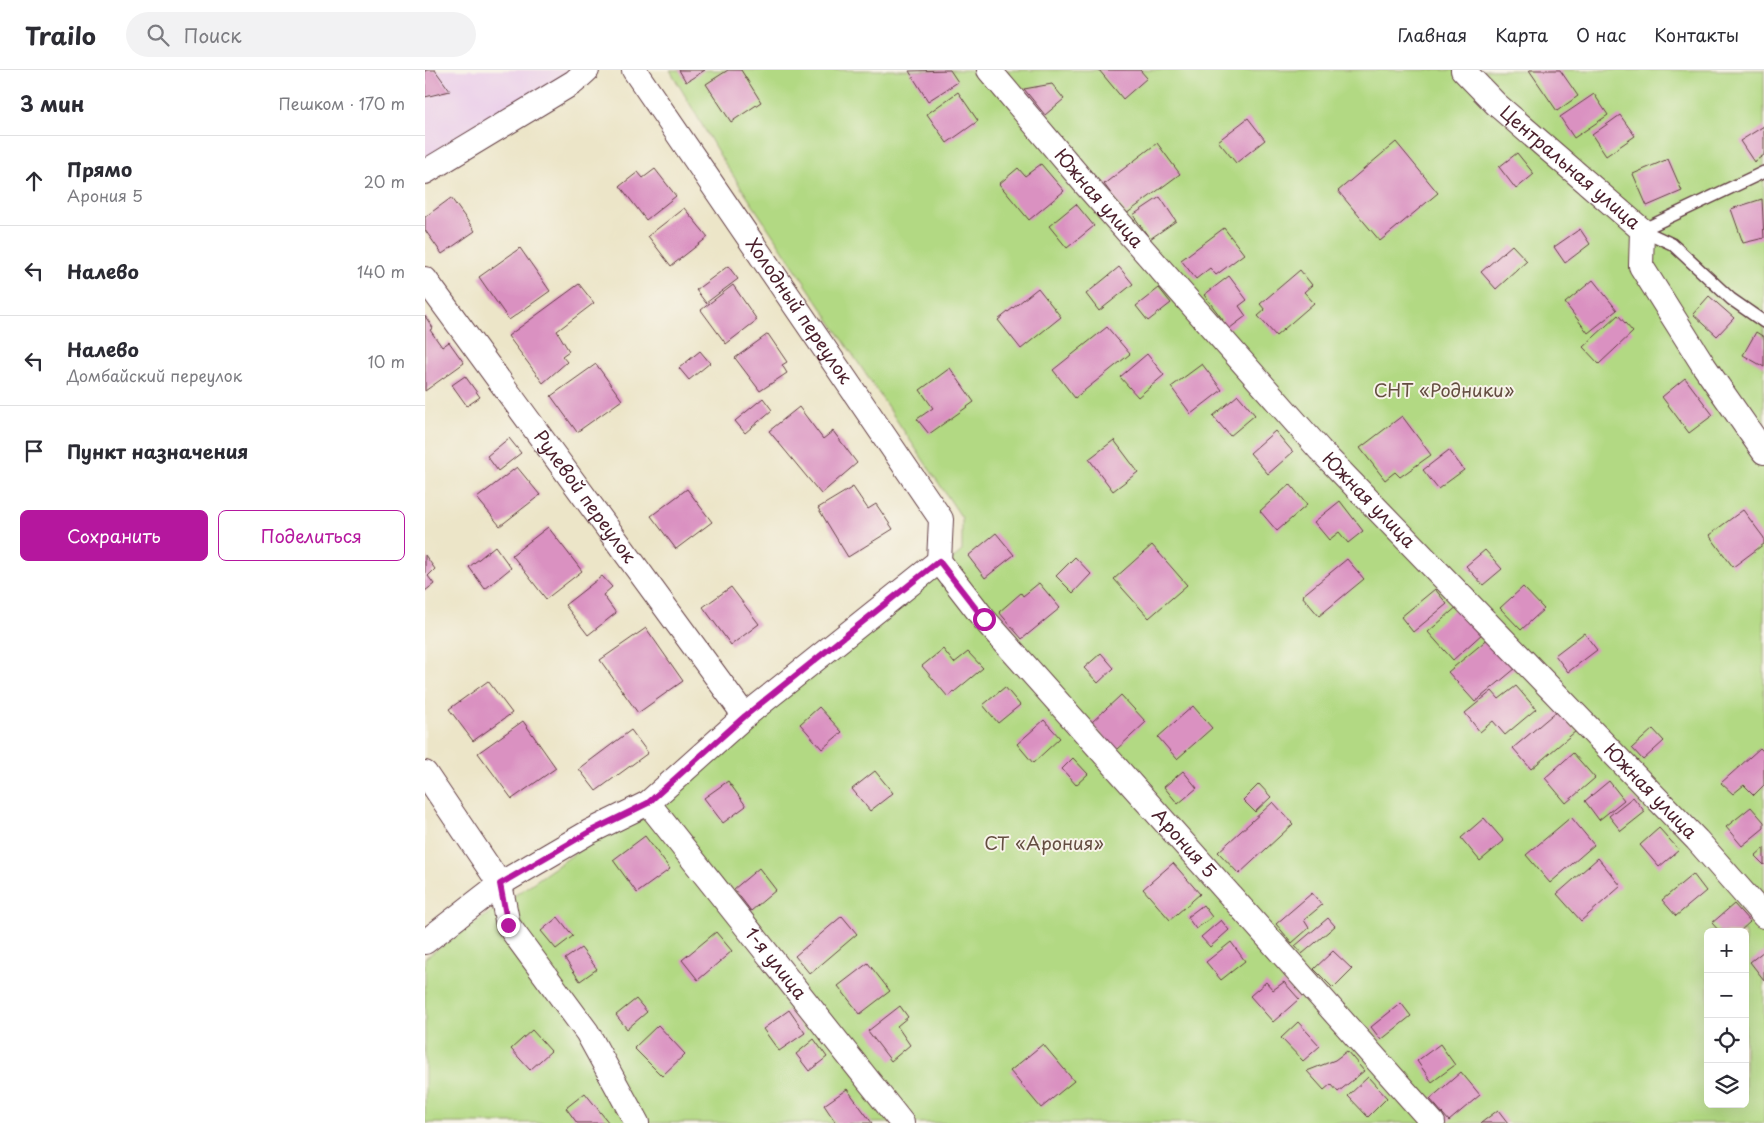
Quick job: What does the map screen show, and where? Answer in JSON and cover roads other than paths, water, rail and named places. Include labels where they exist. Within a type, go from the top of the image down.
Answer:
[{"type":"street","points":[[425,172],[574,82],[587,70]]},
{"type":"street","name":"Холодный переулок","points":[[634,70],[941,519],[939,561]]},
{"type":"street","name":"Южная улица","points":[[989,70],[1087,186],[1320,450],[1697,840],[1764,916]]},
{"type":"street","name":"Центральная улица","points":[[1463,70],[1496,104],[1642,230],[1641,266],[1704,366],[1764,452]]},
{"type":"street","name":"Рулевой переулок","points":[[425,279],[745,716]]},
{"type":"street","points":[[425,942],[500,884],[589,832],[648,803],[745,716],[939,561]]},
{"type":"street","name":"Арония 5","points":[[939,561],[984,619],[1405,1089],[1433,1123]]},
{"type":"street","points":[[425,773],[500,884],[508,925],[587,1032],[637,1123]]},
{"type":"street","name":"1-я улица","points":[[648,803],[903,1123]]},
{"type":"lane","points":[[1642,230],[1764,172]]},
{"type":"lane","points":[[1642,230],[1672,244],[1731,299],[1764,322]]},
{"type":"park label","name":"СНТ «Родники»","points":[[1444,391]]},
{"type":"park label","name":"СТ «Арония»","points":[[1044,844]]}]
